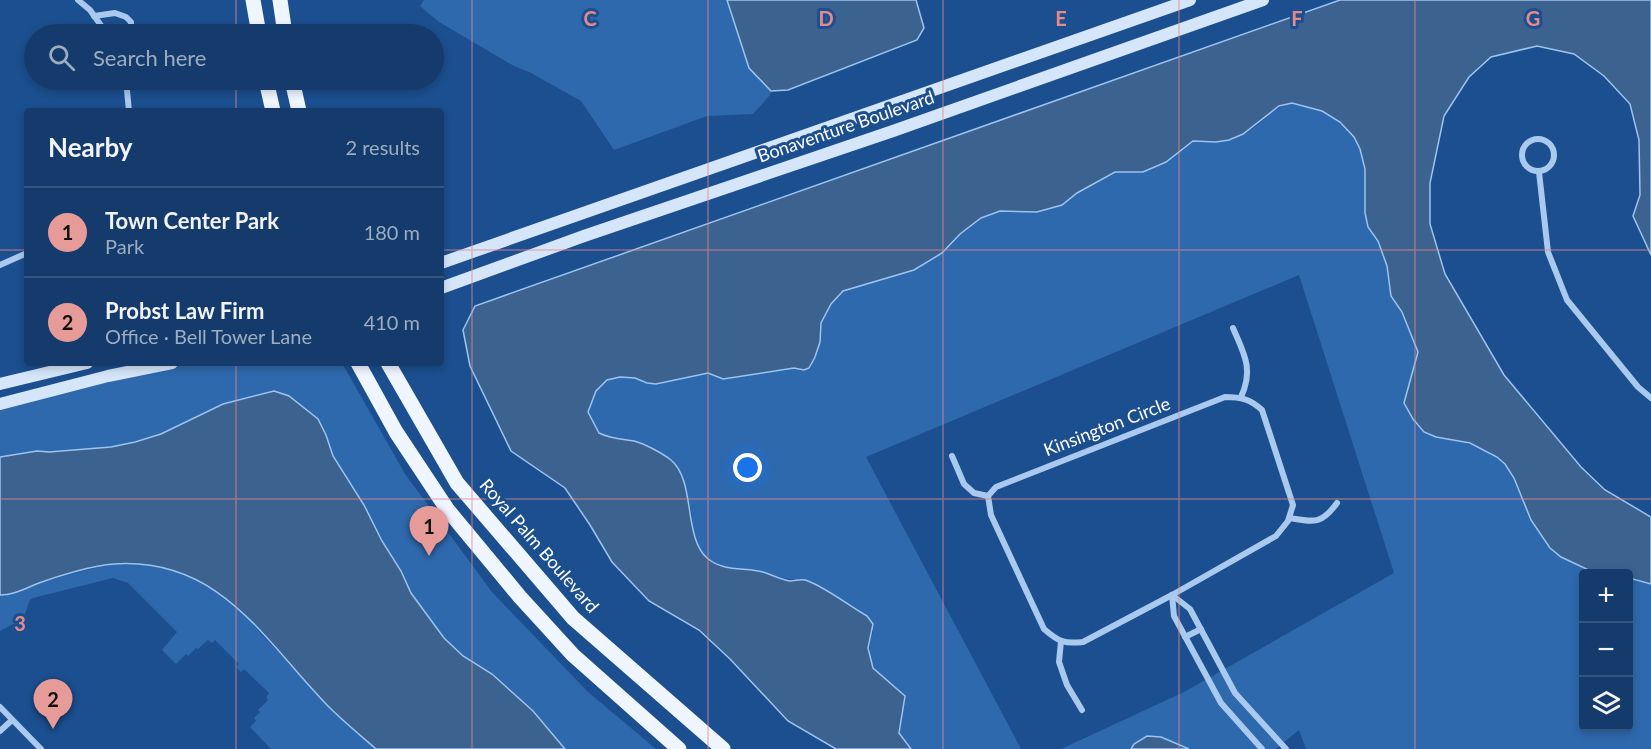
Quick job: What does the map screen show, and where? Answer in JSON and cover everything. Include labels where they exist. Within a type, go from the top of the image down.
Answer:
[{"type":"main road","points":[[253,0],[257,24]]},
{"type":"main road","points":[[280,0],[284,24]]},
{"type":"main road","name":"Bonaventure Boulevard","points":[[444,262],[1190,0]]},
{"type":"main road","name":"Bonaventure Boulevard","points":[[444,287],[595,232],[893,131],[1263,0]]},
{"type":"main road","points":[[268,90],[272,108]]},
{"type":"main road","points":[[294,90],[298,108]]},
{"type":"main road","points":[[0,384],[75,366]]},
{"type":"main road","points":[[0,404],[108,376],[157,366]]},
{"type":"main road","points":[[360,366],[396,432],[447,509],[512,588],[573,655],[680,749]]},
{"type":"main road","name":"Royal Palm Boulevard","points":[[390,366],[457,483],[573,618],[723,749]]},
{"type":"street","points":[[78,0],[100,24]]},
{"type":"street","points":[[94,16],[120,14],[131,24]]},
{"type":"street","points":[[127,90],[129,108]]},
{"type":"street","points":[[1537,139],[1549,142],[1555,154],[1551,166],[1539,171],[1527,168],[1522,156],[1526,144],[1537,139]]},
{"type":"street","points":[[1539,171],[1548,252],[1567,300],[1638,387],[1651,399]]},
{"type":"street","points":[[0,265],[24,254]]},
{"type":"street","points":[[952,456],[964,484],[974,493],[988,496],[991,515],[1044,629],[1056,640],[1068,644],[1083,642],[1173,595],[1276,536],[1289,518],[1293,505],[1262,410],[1253,402],[1241,397],[1248,383],[1248,370],[1233,328]]},
{"type":"street","name":"Kinsington Circle","points":[[988,496],[996,487],[1225,397],[1241,397]]},
{"type":"street","points":[[1289,518],[1317,522],[1327,517],[1337,503]]},
{"type":"street","points":[[1173,595],[1190,609],[1235,693],[1286,749]]},
{"type":"street","points":[[1173,595],[1174,616],[1221,703],[1262,749]]},
{"type":"street","points":[[1185,637],[1201,629]]},
{"type":"street","points":[[1061,641],[1059,662],[1066,685],[1082,710]]},
{"type":"street","points":[[0,707],[41,749]]},
{"type":"street","points":[[0,731],[12,720]]},
{"type":"shaded area","points":[[424,0],[727,0],[749,68],[771,91],[753,114],[707,116],[614,150],[581,101],[514,66],[439,22],[420,6]]},
{"type":"shaded area","points":[[727,0],[916,0],[924,28],[917,40],[788,90],[771,91],[749,68]]},
{"type":"shaded area","points":[[1340,0],[1651,0],[1651,255],[1633,216],[1640,195],[1639,140],[1630,104],[1604,76],[1574,54],[1537,46],[1491,57],[1469,77],[1444,116],[1430,183],[1430,224],[1445,274],[1504,375],[1581,467],[1605,490],[1651,517],[1651,584],[1633,579],[1633,569],[1586,569],[1561,557],[1550,548],[1531,520],[1514,478],[1505,464],[1497,457],[1470,443],[1436,437],[1424,432],[1413,419],[1404,403],[1418,352],[1402,312],[1391,296],[1387,266],[1378,241],[1368,227],[1365,213],[1365,169],[1360,149],[1354,137],[1340,122],[1322,111],[1292,103],[1279,106],[1243,134],[1229,140],[1193,141],[1166,162],[1143,172],[1115,172],[1077,193],[1062,205],[1037,212],[1000,211],[981,218],[960,234],[942,253],[914,270],[843,291],[831,304],[821,323],[820,342],[809,368],[804,370],[794,368],[723,379],[708,373],[656,384],[635,378],[620,377],[607,380],[596,391],[588,412],[599,433],[648,446],[663,454],[679,469],[684,481],[695,537],[707,558],[727,567],[763,572],[790,581],[806,580],[867,616],[873,624],[868,648],[873,668],[905,696],[899,733],[911,749],[836,749],[788,721],[730,659],[699,630],[649,601],[612,562],[565,488],[511,451],[470,366],[463,330],[475,306]]},
{"type":"shaded area","points":[[1292,103],[1322,111],[1340,122],[1354,137],[1360,149],[1365,169],[1365,213],[1368,227],[1378,241],[1387,266],[1391,296],[1402,312],[1418,352],[1404,403],[1418,427],[1435,436],[1477,446],[1497,456],[1511,472],[1543,538],[1559,554],[1586,569],[1579,569],[1579,731],[1633,731],[1633,579],[1651,584],[1651,749],[1306,749],[1299,730],[1276,749],[1189,749],[1184,746],[1134,744],[1131,749],[1061,749],[1184,692],[1394,573],[1299,275],[866,457],[1021,749],[911,749],[899,733],[905,696],[881,676],[871,662],[870,643],[873,631],[803,579],[791,579],[734,568],[709,559],[698,545],[694,534],[692,514],[679,472],[636,442],[605,436],[592,422],[588,412],[596,391],[607,380],[620,377],[635,378],[656,384],[708,373],[724,379],[794,368],[804,370],[815,357],[820,342],[821,324],[831,304],[843,291],[942,253],[960,234],[981,218],[1000,211],[1037,212],[1062,205],[1077,193],[1115,172],[1143,172],[1166,162],[1193,141],[1225,140],[1244,134],[1285,105]]},
{"type":"shaded area","points":[[159,366],[344,366],[405,474],[492,592],[588,692],[656,749],[565,749],[533,711],[493,674],[463,656],[444,638],[411,593],[364,505],[333,456],[318,419],[289,396],[274,391],[223,404],[161,434],[112,447],[37,451],[0,457],[0,404]]},
{"type":"shaded area","points":[[274,391],[289,396],[318,419],[333,456],[364,505],[411,593],[444,638],[463,656],[492,674],[533,711],[565,749],[376,749],[328,706],[260,630],[237,608],[211,588],[183,574],[151,565],[106,565],[66,574],[15,593],[0,595],[0,457],[37,451],[111,447],[135,442],[161,434],[223,404]]},
{"type":"shaded area","points":[[116,564],[148,565],[178,572],[198,580],[225,597],[329,707],[376,749],[271,749],[250,727],[256,721],[254,718],[260,712],[258,710],[268,700],[266,697],[269,693],[244,669],[241,672],[236,667],[239,664],[215,640],[212,643],[208,640],[188,656],[186,654],[176,664],[162,650],[177,632],[128,583],[113,578],[33,598],[30,600],[23,619],[0,631],[0,595],[78,572]]},
{"type":"shaded area","points":[[1147,736],[1161,737],[1189,749],[1131,749],[1134,744]]},
{"type":"place","name":"Town Center Park","points":[[429,556]]},
{"type":"place","name":"Probst Law Firm","points":[[53,729]]}]
